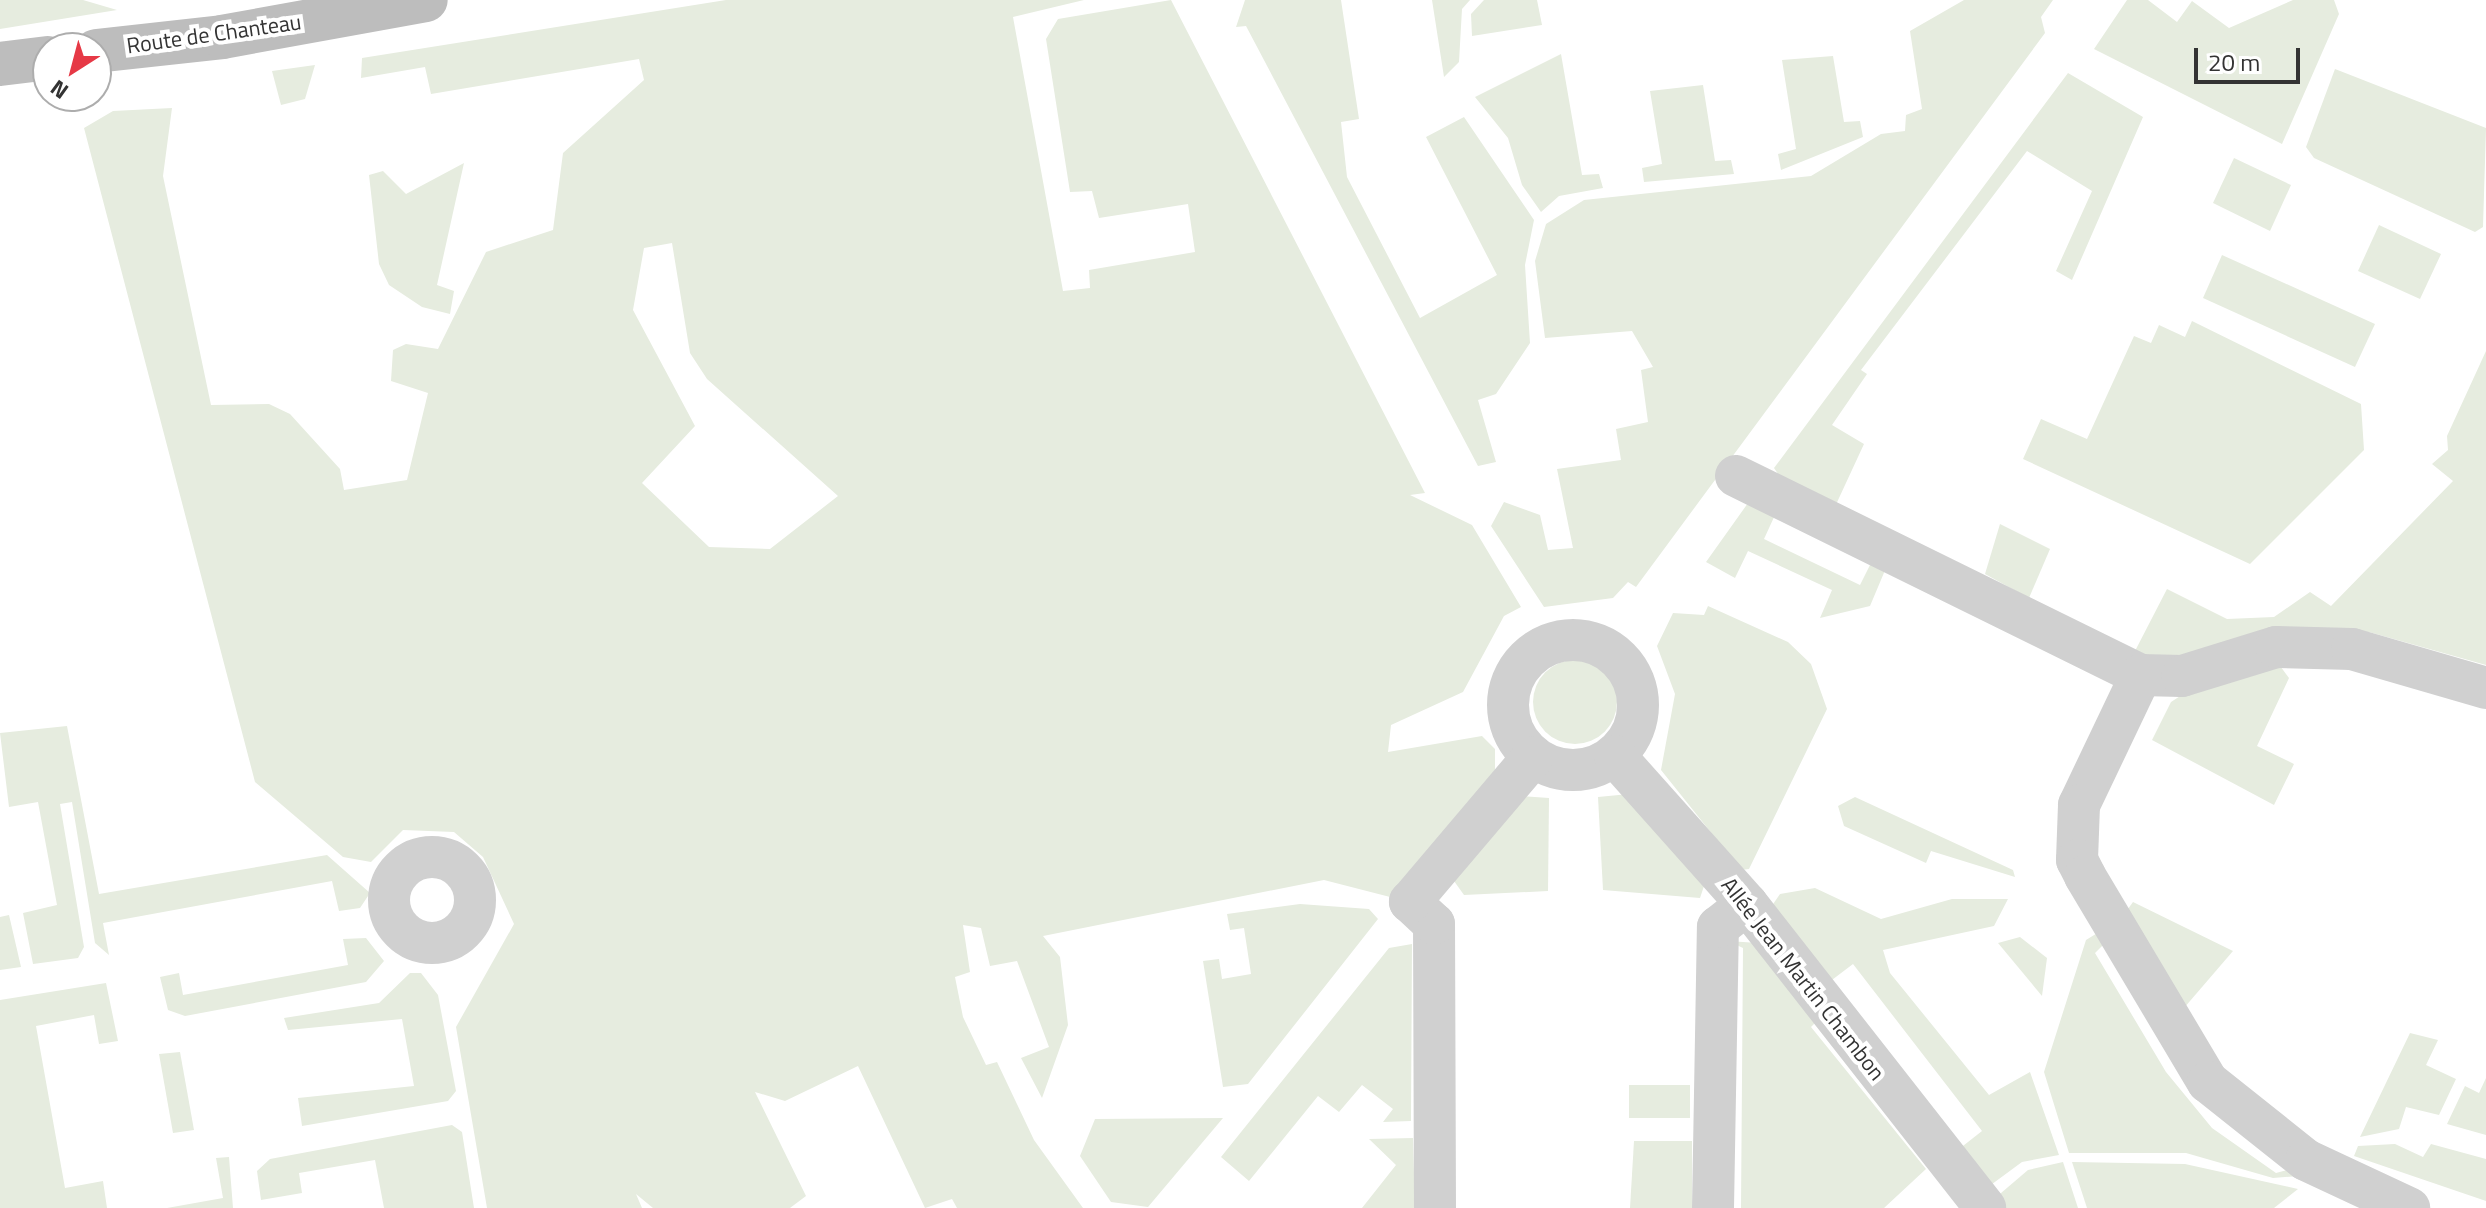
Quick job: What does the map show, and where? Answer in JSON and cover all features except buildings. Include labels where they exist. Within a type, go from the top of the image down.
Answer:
[{"type":"main road","name":"Route de Chanteau","points":[[112,49],[222,37],[426,0]]},
{"type":"main road","points":[[0,64],[32,60]]},
{"type":"street","points":[[1736,476],[2141,675],[2182,676],[2276,647],[2352,649],[2486,688]]},
{"type":"street","points":[[1577,640],[1613,653],[1636,685],[1636,724],[1615,756],[1574,771],[1533,757],[1508,714],[1514,677],[1540,649],[1577,640]]},
{"type":"street","points":[[2141,675],[2079,805],[2077,860],[2085,876],[2170,1028],[2225,1099],[2327,1173],[2409,1208]]},
{"type":"street","name":"Allée Jean Martin Chambon","points":[[1615,756],[1747,904],[1985,1208]]},
{"type":"street","points":[[1435,1208],[1434,924],[1410,902],[1533,757]]},
{"type":"street","points":[[1713,1208],[1718,927],[1747,904]]},
{"type":"shaded area","points":[[0,0],[83,0],[117,10],[0,29]]},
{"type":"shaded area","points":[[726,0],[1084,0],[1013,17],[1063,291],[1090,288],[1089,270],[1195,252],[1188,204],[1099,218],[1092,191],[1070,192],[1046,39],[1058,19],[1171,0],[1425,493],[1410,495],[1472,525],[1521,607],[1504,616],[1463,692],[1391,725],[1388,752],[1482,736],[1495,749],[1495,770],[1394,898],[1324,880],[1043,936],[1060,957],[1068,1025],[1042,1098],[1021,1058],[1049,1047],[1017,961],[990,966],[981,928],[963,925],[970,972],[955,977],[963,1017],[986,1065],[997,1062],[1034,1140],[1083,1208],[957,1208],[952,1199],[925,1208],[858,1066],[785,1101],[755,1092],[806,1196],[790,1208],[653,1208],[636,1194],[642,1208],[487,1208],[456,1027],[514,924],[483,857],[454,832],[403,830],[371,862],[343,857],[255,782],[84,128],[113,111],[172,108],[163,176],[211,405],[269,404],[290,414],[340,469],[344,490],[407,480],[428,393],[391,381],[393,350],[406,344],[438,349],[486,252],[553,230],[563,153],[644,80],[639,59],[431,94],[425,67],[361,78],[362,58]],"holes":[[[672,243],[690,353],[707,379],[838,496],[770,549],[709,547],[642,483],[695,426],[633,310],[644,248]]]},
{"type":"shaded area","points":[[1245,0],[1341,0],[1359,119],[1341,122],[1347,177],[1420,318],[1497,275],[1426,137],[1464,117],[1534,220],[1525,265],[1530,343],[1496,394],[1478,400],[1496,462],[1478,466],[1246,26],[1236,27]]},
{"type":"shaded area","points":[[1432,0],[1470,0],[1462,9],[1459,62],[1444,77]]},
{"type":"shaded area","points":[[1484,0],[1537,0],[1542,25],[1472,36],[1471,14]]},
{"type":"shaded area","points":[[1964,0],[2053,0],[2041,17],[2045,33],[1636,587],[1628,582],[1613,598],[1544,607],[1491,526],[1504,502],[1540,515],[1548,550],[1573,548],[1557,469],[1621,460],[1616,429],[1648,422],[1641,370],[1653,367],[1632,331],[1545,338],[1535,261],[1546,224],[1584,200],[1811,176],[1881,134],[1905,131],[1906,115],[1922,109],[1910,31]]},
{"type":"shaded area","points":[[2127,0],[2148,0],[2177,22],[2192,1],[2229,28],[2293,0],[2334,0],[2339,14],[2282,144],[2094,49]]},
{"type":"shaded area","points":[[1561,54],[1582,175],[1599,174],[1603,188],[1559,196],[1541,212],[1522,185],[1508,138],[1475,97]]},
{"type":"shaded area","points":[[1833,56],[1844,122],[1860,121],[1863,137],[1781,170],[1778,154],[1796,149],[1782,60]]},
{"type":"shaded area","points":[[315,65],[305,99],[281,105],[272,71]]},
{"type":"shaded area","points":[[2335,69],[2486,128],[2483,227],[2475,232],[2314,158],[2306,147]]},
{"type":"shaded area","points":[[2068,73],[2143,117],[2072,280],[2056,271],[2092,191],[2027,151],[1861,370],[1867,374],[1832,425],[1864,444],[1833,511],[1783,481],[1774,468]]},
{"type":"shaded area","points":[[1703,85],[1715,161],[1731,160],[1734,174],[1644,182],[1642,168],[1662,164],[1650,91]]},
{"type":"shaded area","points":[[2234,158],[2291,185],[2270,231],[2213,203]]},
{"type":"shaded area","points":[[464,163],[437,285],[454,291],[450,314],[422,307],[389,285],[379,264],[369,175],[383,171],[406,194]]},
{"type":"shaded area","points":[[2379,225],[2441,254],[2420,299],[2358,271]]},
{"type":"shaded area","points":[[2222,255],[2375,324],[2355,367],[2203,298]]},
{"type":"shaded area","points":[[2192,321],[2361,404],[2364,450],[2250,564],[2023,459],[2041,419],[2087,439],[2134,336],[2151,343],[2159,325],[2185,337]]},
{"type":"shaded area","points":[[2486,351],[2486,665],[2369,632],[2160,664],[2135,651],[2167,589],[2227,619],[2274,617],[2310,592],[2331,606],[2453,481],[2432,464],[2448,450],[2447,436]]},
{"type":"shaded area","points":[[1748,503],[1775,515],[1764,539],[1860,585],[1872,561],[1886,568],[1870,606],[1820,618],[1832,590],[1748,551],[1735,578],[1706,562]]},
{"type":"shaded area","points":[[2000,524],[2050,549],[2029,598],[1985,574]]},
{"type":"shaded area","points":[[1708,606],[1788,642],[1811,664],[1827,709],[1749,869],[1741,870],[1661,770],[1675,694],[1657,646],[1673,613],[1704,615]]},
{"type":"shaded area","points":[[1575,660],[1591,663],[1605,672],[1614,686],[1617,702],[1614,718],[1605,732],[1591,741],[1575,744],[1559,741],[1545,732],[1536,718],[1533,702],[1536,686],[1545,672],[1559,663]]},
{"type":"shaded area","points":[[2278,663],[2289,678],[2257,746],[2294,764],[2274,805],[2152,740],[2171,702],[2191,689]]},
{"type":"shaded area","points":[[67,726],[99,894],[327,855],[370,893],[360,908],[339,911],[332,881],[103,923],[109,955],[95,943],[72,802],[60,804],[84,947],[78,958],[33,964],[23,913],[57,905],[38,802],[9,807],[0,733]]},
{"type":"shaded area","points":[[1629,794],[1704,886],[1700,898],[1603,890],[1598,797]]},
{"type":"shaded area","points":[[1520,796],[1549,798],[1548,891],[1464,895],[1454,881]]},
{"type":"shaded area","points":[[1855,797],[2013,870],[2015,877],[1931,851],[1926,863],[1844,826],[1838,806]]},
{"type":"shaded area","points":[[1815,888],[1881,919],[1952,899],[2008,899],[1994,926],[1883,950],[1890,973],[1989,1095],[2030,1072],[2059,1155],[2022,1162],[1984,1190],[1954,1153],[1982,1131],[1853,964],[1824,986],[1769,910],[1780,894]]},
{"type":"shaded area","points":[[2133,902],[2233,951],[2184,1008],[2125,913]]},
{"type":"shaded area","points":[[1300,904],[1369,909],[1378,919],[1248,1084],[1223,1087],[1203,961],[1219,959],[1222,979],[1251,974],[1244,928],[1230,930],[1227,914]]},
{"type":"shaded area","points":[[9,915],[21,967],[0,970],[0,917]]},
{"type":"shaded area","points":[[2099,932],[2106,942],[2095,953],[2166,1072],[2212,1128],[2276,1173],[2294,1168],[2299,1176],[2273,1178],[2186,1153],[2069,1153],[2044,1072],[2086,940]]},
{"type":"shaded area","points":[[2020,937],[2047,958],[2042,996],[1998,943]]},
{"type":"shaded area","points":[[366,938],[384,961],[366,982],[185,1016],[168,1010],[160,977],[179,973],[183,995],[348,965],[343,939]]},
{"type":"shaded area","points":[[1728,941],[1758,943],[1819,1019],[1811,1027],[1926,1169],[1884,1208],[1741,1208],[1743,948]]},
{"type":"shaded area","points":[[1412,944],[1411,1121],[1383,1122],[1393,1109],[1362,1085],[1339,1112],[1318,1096],[1249,1181],[1221,1157],[1389,948]]},
{"type":"shaded area","points":[[410,973],[421,973],[438,995],[456,1091],[448,1101],[302,1126],[298,1098],[414,1086],[402,1019],[288,1030],[284,1018],[379,1003]]},
{"type":"shaded area","points":[[106,983],[118,1041],[99,1044],[94,1015],[36,1026],[65,1188],[103,1181],[107,1208],[0,1208],[0,1000]]},
{"type":"shaded area","points":[[2410,1033],[2438,1040],[2426,1065],[2456,1079],[2439,1115],[2406,1107],[2399,1129],[2360,1137]]},
{"type":"shaded area","points":[[180,1052],[194,1130],[173,1133],[159,1054]]},
{"type":"shaded area","points":[[2486,1078],[2486,1135],[2447,1124],[2465,1086],[2479,1093]]},
{"type":"shaded area","points":[[1629,1085],[1690,1085],[1690,1118],[1629,1118]]},
{"type":"shaded area","points":[[1223,1118],[1148,1207],[1111,1202],[1080,1156],[1095,1119]]},
{"type":"shaded area","points":[[452,1125],[462,1132],[474,1208],[384,1208],[375,1160],[299,1173],[302,1193],[261,1200],[257,1171],[270,1159]]},
{"type":"shaded area","points":[[1413,1138],[1415,1208],[1362,1208],[1396,1165],[1369,1139]]},
{"type":"shaded area","points":[[1634,1141],[1692,1141],[1692,1208],[1630,1208]]},
{"type":"shaded area","points":[[2395,1144],[2423,1157],[2431,1144],[2486,1159],[2486,1201],[2354,1156],[2358,1146]]},
{"type":"shaded area","points":[[229,1157],[233,1208],[167,1208],[223,1198],[216,1158]]},
{"type":"shaded area","points":[[2063,1162],[2078,1208],[2001,1208],[1994,1199],[2028,1170]]},
{"type":"shaded area","points":[[2072,1162],[2185,1164],[2298,1189],[2274,1208],[2087,1208]]}]
